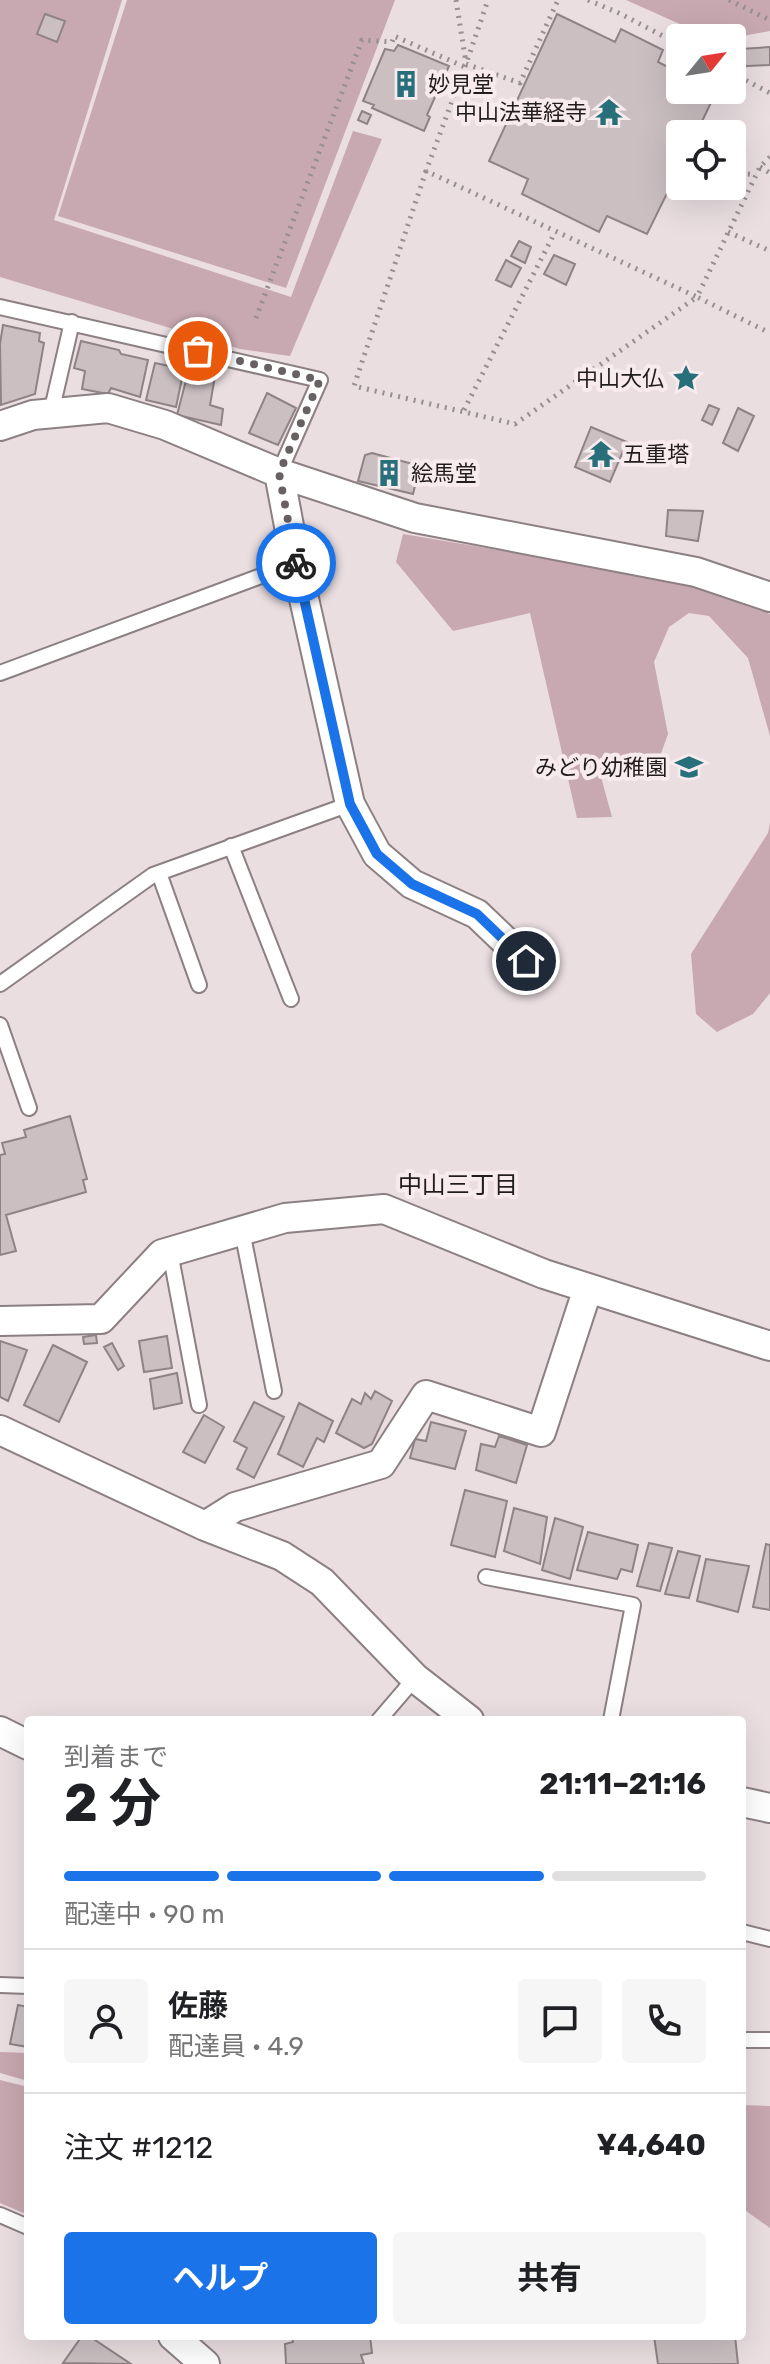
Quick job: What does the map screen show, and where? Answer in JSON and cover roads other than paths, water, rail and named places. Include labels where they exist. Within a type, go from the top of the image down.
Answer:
[{"type":"street","points":[[0,426],[33,415],[108,408],[165,425],[279,473],[415,518],[696,572],[770,597]]},
{"type":"street","points":[[279,473],[350,804],[377,854],[412,884],[477,914],[526,961]]},
{"type":"street","points":[[0,1321],[101,1319],[162,1254],[285,1218],[384,1209],[544,1274],[770,1346]]},
{"type":"street","points":[[205,1526],[235,1507],[381,1464],[426,1395],[541,1432],[588,1288]]},
{"type":"street","points":[[0,1430],[205,1526],[282,1556],[322,1582],[415,1678],[464,1716]]},
{"type":"street","points":[[0,1731],[24,1743]]},
{"type":"street","points":[[746,1803],[770,1808]]},
{"type":"street","points":[[178,2340],[205,2364]]},
{"type":"lane","points":[[0,307],[320,380],[279,473]]},
{"type":"lane","points":[[51,413],[72,322]]},
{"type":"lane","points":[[0,673],[296,563]]},
{"type":"lane","points":[[0,984],[159,873],[350,804]]},
{"type":"lane","points":[[231,846],[291,999]]},
{"type":"lane","points":[[159,873],[199,985]]},
{"type":"lane","points":[[0,1025],[29,1108]]},
{"type":"lane","points":[[242,1231],[274,1391]]},
{"type":"lane","points":[[170,1252],[199,1405]]},
{"type":"lane","points":[[486,1577],[633,1605],[612,1716]]},
{"type":"lane","points":[[382,1716],[415,1678]]},
{"type":"lane","points":[[746,1933],[770,1939]]},
{"type":"lane","points":[[0,1985],[24,1986]]},
{"type":"lane","points":[[746,2040],[770,2040]]},
{"type":"lane","points":[[0,2215],[24,2225]]},
{"type":"place","name":"妙見堂","points":[[406,84]]},
{"type":"place","name":"中山法華経寺","points":[[609,112]]},
{"type":"place","name":"中山大仏","points":[[686,378]]},
{"type":"place","name":"五重塔","points":[[601,454]]},
{"type":"place","name":"絵馬堂","points":[[389,473]]},
{"type":"place","name":"みどり幼稚園","points":[[689,767]]},
{"type":"district","name":"中山三丁目","points":[[458,1185]]}]
